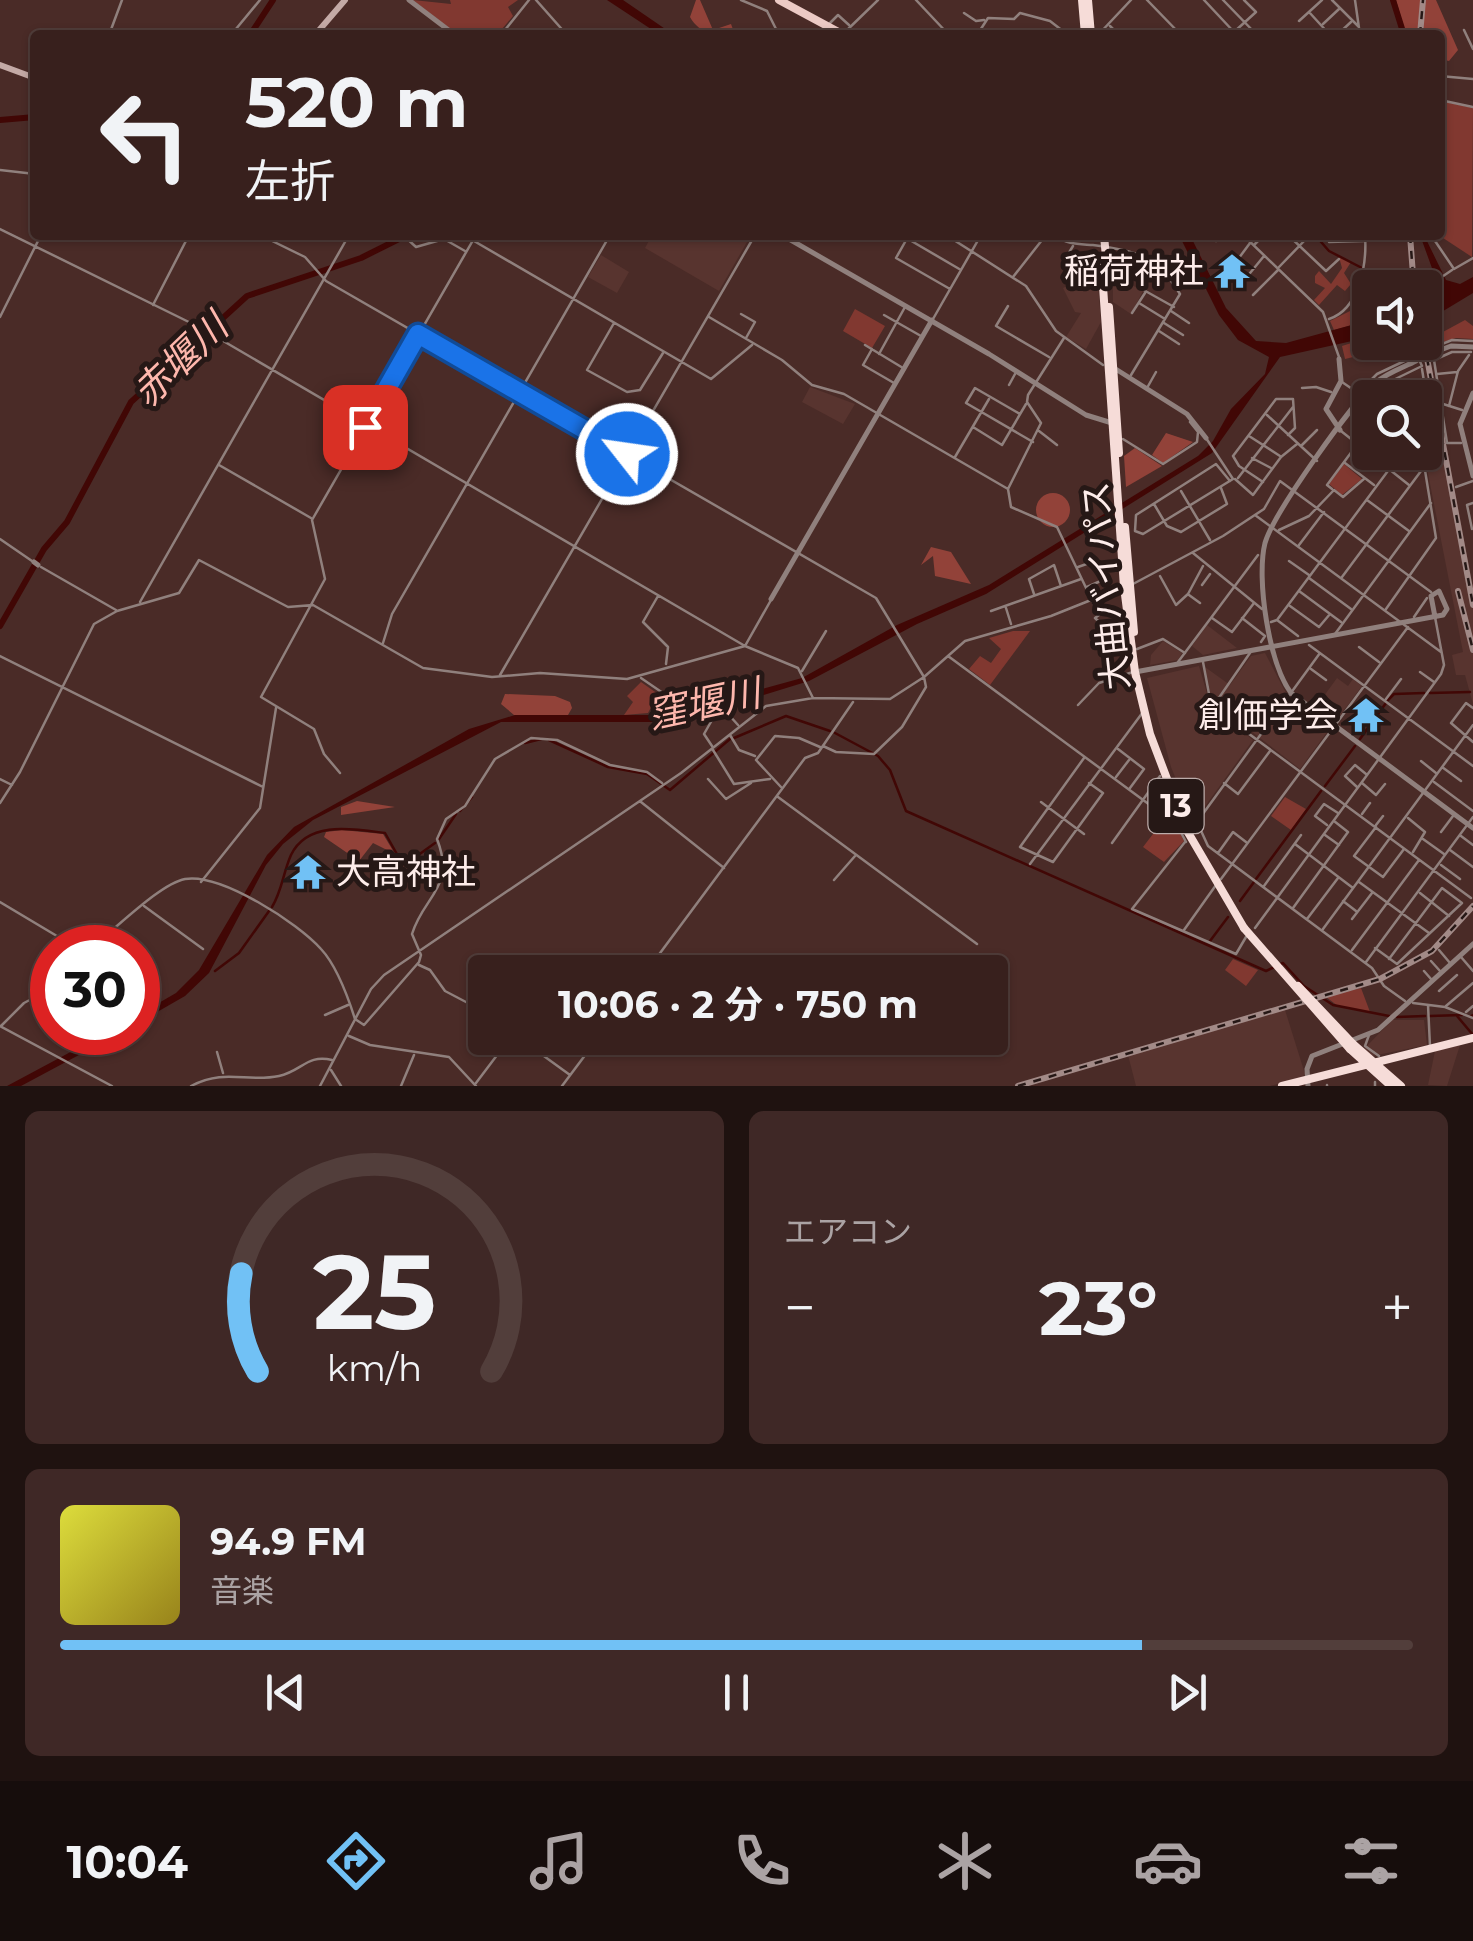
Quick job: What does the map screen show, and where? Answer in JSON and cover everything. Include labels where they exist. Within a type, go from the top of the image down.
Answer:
[{"type":"highway","points":[[1085,0],[1090,30]]},
{"type":"highway","name":"大曲バイパス","points":[[1102,240],[1100,258],[1112,367],[1112,423],[1120,489]]},
{"type":"highway","name":"大曲バイパス","points":[[1100,258],[1133,649],[1144,712],[1163,772],[1193,838],[1248,930],[1352,1046],[1374,1060],[1401,1086]]},
{"type":"highway","name":"大曲バイパス","points":[[1137,671],[1166,768],[1193,838]]},
{"type":"highway","points":[[1282,1086],[1473,1038]]},
{"type":"highway","name":"大曲バイパス","points":[[1374,1060],[1392,1086]]},
{"type":"main road","points":[[321,30],[345,0]]},
{"type":"main road","points":[[779,0],[837,30]]},
{"type":"main road","points":[[0,66],[30,76]]},
{"type":"street","points":[[111,30],[122,0]]},
{"type":"street","points":[[235,30],[260,0]]},
{"type":"street","points":[[409,0],[443,30]]},
{"type":"street","points":[[504,30],[528,0]]},
{"type":"street","points":[[536,0],[563,30]]},
{"type":"street","points":[[741,0],[767,11],[776,30]]},
{"type":"street","points":[[848,30],[878,0]]},
{"type":"street","points":[[916,0],[942,28]]},
{"type":"street","points":[[1100,30],[1132,0]]},
{"type":"street","points":[[1147,0],[1176,30]]},
{"type":"street","points":[[1223,0],[1252,30]]},
{"type":"street","points":[[1237,30],[1256,12],[1244,0]]},
{"type":"street","points":[[1299,22],[1322,0]]},
{"type":"street","points":[[1332,0],[1358,26]]},
{"type":"street","points":[[1321,26],[1342,0]]},
{"type":"street","points":[[1355,0],[1359,30]]},
{"type":"street","points":[[1208,1],[1230,30]]},
{"type":"street","points":[[1309,12],[1325,30]]},
{"type":"street","points":[[964,14],[976,22],[1014,19],[1024,13],[1061,30]]},
{"type":"street","points":[[827,26],[838,15],[844,30]]},
{"type":"street","points":[[980,30],[986,20]]},
{"type":"street","points":[[1342,30],[1352,21]]},
{"type":"street","points":[[1108,25],[1114,30]]},
{"type":"street","points":[[1464,30],[1473,49]]},
{"type":"street","points":[[1445,76],[1472,79],[1473,70]]},
{"type":"street","points":[[1445,101],[1473,108]]},
{"type":"street","points":[[0,170],[30,173]]},
{"type":"street","points":[[0,228],[203,330],[272,374],[744,646],[802,673],[813,698]]},
{"type":"street","points":[[0,317],[38,240]]},
{"type":"street","points":[[154,305],[186,240]]},
{"type":"street","points":[[270,240],[305,257],[326,281],[876,598],[877,606],[894,623],[924,677],[926,688],[916,710],[875,752],[836,752],[780,734],[756,757]]},
{"type":"street","points":[[140,603],[346,240]]},
{"type":"street","points":[[408,240],[416,247],[434,240]]},
{"type":"street","points":[[446,240],[466,252]]},
{"type":"street","points":[[382,645],[392,614],[607,240]]},
{"type":"street","points":[[500,676],[751,240]]},
{"type":"street","points":[[791,240],[932,320],[1095,420],[1112,423]]},
{"type":"street","points":[[892,266],[906,240]]},
{"type":"street","points":[[913,240],[961,270]]},
{"type":"street","points":[[958,240],[1031,291],[1064,338],[1130,376],[1192,419],[1233,480]]},
{"type":"street","points":[[0,803],[13,786],[94,624],[118,611],[179,592],[196,563],[203,559],[288,607],[313,604],[423,668],[500,676],[640,677],[666,666],[744,646],[978,240]]},
{"type":"street","points":[[1013,278],[1042,240]]},
{"type":"street","points":[[1065,240],[1140,254],[1163,267],[1180,294],[1130,376]]},
{"type":"street","points":[[1248,240],[1328,320],[1340,359],[1341,381],[1332,393],[1327,413],[1352,440]]},
{"type":"street","points":[[1232,266],[1257,240]]},
{"type":"street","points":[[1293,240],[1326,271],[1339,259]]},
{"type":"street","points":[[1254,295],[1306,240]]},
{"type":"street","points":[[1328,320],[1343,312],[1365,270],[1366,241],[1329,240]]},
{"type":"street","points":[[1434,240],[1454,270]]},
{"type":"street","points":[[340,773],[324,754],[314,729],[261,697],[313,604],[325,574],[312,520],[472,241],[711,379],[754,344]]},
{"type":"street","points":[[1073,244],[1068,256],[1087,286]]},
{"type":"street","points":[[1121,265],[1130,270],[1140,254]]},
{"type":"street","points":[[1246,278],[1264,255]]},
{"type":"street","points":[[896,258],[950,289]]},
{"type":"street","points":[[1442,276],[1473,258]]},
{"type":"street","points":[[1155,263],[1140,288],[1190,323]]},
{"type":"street","points":[[1132,313],[1146,291]]},
{"type":"street","points":[[1139,303],[1183,335]]},
{"type":"street","points":[[879,354],[906,306]]},
{"type":"street","points":[[1008,306],[996,326],[1050,357]]},
{"type":"street","points":[[740,314],[755,322],[746,339]]},
{"type":"street","points":[[884,315],[922,337]]},
{"type":"street","points":[[708,316],[812,385],[844,394],[1008,488]]},
{"type":"street","points":[[614,323],[586,370],[627,392],[640,390],[664,352]]},
{"type":"street","points":[[1159,331],[1179,344]]},
{"type":"street","points":[[972,428],[1002,445],[1027,402],[1033,382],[1064,338]]},
{"type":"street","points":[[864,345],[904,368]]},
{"type":"street","points":[[1442,351],[1451,346],[1472,347],[1458,372],[1449,406]]},
{"type":"street","points":[[872,350],[863,364],[895,384]]},
{"type":"street","points":[[1341,381],[1358,393],[1377,374],[1417,354],[1423,380]]},
{"type":"street","points":[[1434,360],[1436,380]]},
{"type":"street","points":[[1391,380],[1419,364]]},
{"type":"street","points":[[1419,364],[1373,385],[1295,491],[1262,562],[1266,600],[1273,621],[1276,667],[1291,693],[1470,826]]},
{"type":"street","points":[[1008,386],[1017,371]]},
{"type":"street","points":[[1146,389],[1156,372]]},
{"type":"street","points":[[1436,374],[1458,372]]},
{"type":"street","points":[[1302,388],[1316,386],[1332,393]]},
{"type":"street","points":[[1020,414],[975,388],[966,403],[1034,443]]},
{"type":"street","points":[[1456,488],[1473,479],[1460,430],[1462,410],[1473,392]]},
{"type":"street","points":[[954,458],[990,397]]},
{"type":"street","points":[[1263,482],[1233,456],[1276,400],[1293,399],[1295,428],[1288,434]]},
{"type":"street","points":[[1027,402],[1040,419],[1039,432],[1008,488],[1011,507],[1060,531],[1099,614],[1095,618],[1121,638],[1125,651],[1152,647],[1163,638],[1184,653]]},
{"type":"street","points":[[1442,404],[1462,410]]},
{"type":"street","points":[[1293,408],[1233,480],[1142,534],[1134,531],[1133,518],[1216,464],[1233,480],[1253,495],[1281,457],[1317,430]]},
{"type":"street","points":[[1264,413],[1317,461]]},
{"type":"street","points":[[1442,418],[1447,442],[1473,446]]},
{"type":"street","points":[[1122,438],[1163,464],[1197,442],[1198,432],[1189,424],[1192,419]]},
{"type":"street","points":[[1460,430],[1473,427]]},
{"type":"street","points":[[1039,432],[1057,444]]},
{"type":"street","points":[[1247,434],[1281,457]]},
{"type":"street","points":[[1352,449],[1326,485],[1342,496],[1365,478]]},
{"type":"street","points":[[1252,458],[1272,469]]},
{"type":"street","points":[[1343,462],[1376,486]]},
{"type":"street","points":[[219,465],[312,520]]},
{"type":"street","points":[[1273,621],[1388,470]]},
{"type":"street","points":[[1390,470],[1410,486]]},
{"type":"street","points":[[1341,578],[1422,470]]},
{"type":"street","points":[[1385,610],[1435,543],[1426,470]]},
{"type":"street","points":[[320,1086],[378,980],[713,750],[766,706],[813,698],[890,699],[924,677],[964,641],[1091,601],[1158,573],[1264,509],[1280,481],[1410,576],[1430,596],[1444,670],[1277,898],[1248,930],[1236,954],[1132,909],[1193,838],[1198,819],[1320,652],[1322,637]]},
{"type":"street","points":[[1154,504],[1164,521],[1180,532],[1226,504],[1220,487]]},
{"type":"street","points":[[1180,489],[1211,541]]},
{"type":"street","points":[[1275,530],[1318,508],[1334,490]]},
{"type":"street","points":[[1367,500],[1410,532]]},
{"type":"street","points":[[1334,635],[1432,502]]},
{"type":"street","points":[[1472,529],[1467,504],[1473,503]]},
{"type":"street","points":[[1298,546],[1324,512]]},
{"type":"street","points":[[1255,514],[1442,652]]},
{"type":"street","points":[[0,539],[118,611]]},
{"type":"street","points":[[1192,552],[1262,609]]},
{"type":"street","points":[[1175,666],[1258,554]]},
{"type":"street","points":[[1078,568],[1098,560],[1104,579],[1085,588]]},
{"type":"street","points":[[1289,560],[1352,610]]},
{"type":"street","points":[[1035,596],[1029,580],[1054,565],[1062,586]]},
{"type":"street","points":[[1158,573],[1176,604],[1188,594],[1196,572],[1204,565]]},
{"type":"street","points":[[1202,585],[1212,572]]},
{"type":"street","points":[[991,611],[1082,579]]},
{"type":"street","points":[[1299,591],[1342,623]]},
{"type":"street","points":[[1188,594],[1200,603]]},
{"type":"street","points":[[1078,705],[1099,683],[1137,671],[1435,617],[1447,609],[1444,594],[1430,596],[1414,620]]},
{"type":"street","points":[[658,596],[644,622],[668,646],[666,666]]},
{"type":"street","points":[[1211,617],[1232,632],[1255,604],[1266,600]]},
{"type":"street","points":[[1288,605],[1319,628],[1330,614]]},
{"type":"street","points":[[1005,606],[1012,626]]},
{"type":"street","points":[[1242,618],[1265,636],[1260,642]]},
{"type":"street","points":[[1273,621],[1298,636]]},
{"type":"street","points":[[1183,932],[1408,627]]},
{"type":"street","points":[[802,673],[826,631]]},
{"type":"street","points":[[1309,645],[1473,766]]},
{"type":"street","points":[[1360,648],[1380,663]]},
{"type":"street","points":[[1213,706],[1252,650]]},
{"type":"street","points":[[946,654],[1322,930],[1407,1002],[1445,1007],[1473,1018]]},
{"type":"street","points":[[0,656],[263,787]]},
{"type":"street","points":[[1202,660],[1213,706],[1470,898]]},
{"type":"street","points":[[1309,668],[1326,680]]},
{"type":"street","points":[[1420,672],[1435,683]]},
{"type":"street","points":[[640,677],[676,702]]},
{"type":"street","points":[[1385,700],[1400,679]]},
{"type":"street","points":[[659,955],[804,758],[823,747],[854,700]]},
{"type":"street","points":[[1473,708],[1466,703],[1451,723],[1473,742]]},
{"type":"street","points":[[201,882],[256,814],[270,724],[277,707]]},
{"type":"street","points":[[1030,864],[1144,712]]},
{"type":"street","points":[[739,726],[729,715],[710,722],[704,734],[734,784],[771,779]]},
{"type":"street","points":[[1322,930],[1473,725]]},
{"type":"street","points":[[730,735],[739,750],[756,757],[782,788]]},
{"type":"street","points":[[420,951],[412,942],[415,924],[437,895],[444,864],[437,839],[446,819],[464,806],[501,754],[531,738],[550,738],[610,765],[647,772],[662,786]]},
{"type":"street","points":[[1116,747],[1144,769],[1130,789]]},
{"type":"street","points":[[1224,783],[1238,794],[1270,750]]},
{"type":"street","points":[[1086,757],[1020,847],[1053,862],[1104,793],[1089,783]]},
{"type":"street","points":[[1114,778],[1130,758]]},
{"type":"street","points":[[1420,762],[1437,774]]},
{"type":"street","points":[[1368,775],[1352,766],[1345,779],[1376,794],[1385,784]]},
{"type":"street","points":[[1442,767],[1460,781]]},
{"type":"street","points":[[1112,844],[1163,772]]},
{"type":"street","points":[[0,779],[13,786]]},
{"type":"street","points":[[708,780],[726,798],[752,782]]},
{"type":"street","points":[[1432,780],[1473,811]]},
{"type":"street","points":[[776,796],[977,944]]},
{"type":"street","points":[[640,801],[724,868]]},
{"type":"street","points":[[1041,802],[1084,834]]},
{"type":"street","points":[[1361,816],[1370,803]]},
{"type":"street","points":[[1330,826],[1315,816],[1324,804],[1339,814]]},
{"type":"street","points":[[1441,832],[1454,814]]},
{"type":"street","points":[[1383,816],[1354,856],[1383,877],[1405,848]]},
{"type":"street","points":[[1405,816],[1426,832],[1412,854]]},
{"type":"street","points":[[1365,963],[1473,817]]},
{"type":"street","points":[[1292,909],[1348,832],[1334,821]]},
{"type":"street","points":[[1217,854],[1233,832],[1248,843]]},
{"type":"street","points":[[1324,834],[1339,845]]},
{"type":"street","points":[[1263,887],[1301,835]]},
{"type":"street","points":[[1460,835],[1473,845]]},
{"type":"street","points":[[1423,839],[1445,856]]},
{"type":"street","points":[[1294,844],[1353,888]]},
{"type":"street","points":[[1450,849],[1473,866]]},
{"type":"street","points":[[834,880],[856,855]]},
{"type":"street","points":[[1351,952],[1420,859]]},
{"type":"street","points":[[1439,863],[1460,879]]},
{"type":"street","points":[[1306,920],[1339,877]]},
{"type":"street","points":[[1358,881],[1432,935]]},
{"type":"street","points":[[120,925],[176,883],[201,882],[240,893],[319,946],[360,1024],[368,1023],[390,991],[418,964],[420,951]]},
{"type":"street","points":[[1376,948],[1390,959],[1397,964],[1462,903],[1442,888],[1390,959]]},
{"type":"street","points":[[1352,919],[1373,892]]},
{"type":"street","points":[[1418,892],[1450,916]]},
{"type":"street","points":[[0,902],[38,925]]},
{"type":"street","points":[[1343,902],[1357,912]]},
{"type":"street","points":[[144,906],[202,949]]},
{"type":"street","points":[[1308,1082],[1312,1056],[1369,1035],[1472,946]]},
{"type":"street","points":[[1439,950],[1450,964]]},
{"type":"street","points":[[1460,956],[1473,971]]},
{"type":"street","points":[[1432,962],[1449,982]]},
{"type":"street","points":[[418,964],[430,970],[446,991],[468,1003]]},
{"type":"street","points":[[1424,971],[1432,980]]},
{"type":"street","points":[[1439,991],[1457,975]]},
{"type":"street","points":[[1445,1007],[1473,984]]},
{"type":"street","points":[[30,1000],[0,1027],[112,1086]]},
{"type":"street","points":[[325,1016],[349,1004]]},
{"type":"street","points":[[1428,1005],[1431,1048]]},
{"type":"street","points":[[1465,1014],[1473,1006]]},
{"type":"street","points":[[346,1034],[414,1054],[449,1057],[476,1085],[498,1055]]},
{"type":"street","points":[[1369,1035],[1365,1046],[1374,1060]]},
{"type":"street","points":[[217,1052],[223,1074]]},
{"type":"street","points":[[401,1086],[414,1054]]},
{"type":"street","points":[[542,1055],[570,1075]]},
{"type":"street","points":[[562,1086],[585,1055]]},
{"type":"street","points":[[191,1086],[223,1074],[278,1076],[312,1057],[334,1060]]},
{"type":"street","points":[[330,1067],[340,1086]]},
{"type":"shaded area","points":[[413,0],[451,4],[450,0],[518,0],[508,7],[513,16],[501,30],[452,30]]},
{"type":"shaded area","points":[[607,0],[623,0],[667,30],[652,30]]},
{"type":"shaded area","points":[[696,0],[700,0],[713,30],[703,30],[690,17]]},
{"type":"shaded area","points":[[1396,0],[1421,0],[1418,30],[1405,30]]},
{"type":"shaded area","points":[[1424,0],[1436,0],[1458,50],[1449,61],[1445,60],[1445,30],[1422,30]]},
{"type":"shaded area","points":[[1445,102],[1473,108],[1472,257],[1445,239]]},
{"type":"shaded area","points":[[649,240],[748,240],[719,291],[645,248]]},
{"type":"shaded area","points":[[1182,240],[1192,240],[1226,308],[1256,341],[1286,343],[1352,325],[1352,341],[1280,357],[1212,453],[986,594],[917,624],[809,681],[676,722],[501,722],[313,820],[283,844],[266,865],[209,973],[185,996],[160,1010],[160,1002],[176,993],[199,970],[267,855],[294,827],[469,729],[515,715],[666,715],[802,678],[897,625],[989,585],[1198,456],[1213,441],[1231,409],[1265,374],[1269,357],[1238,340],[1219,315]]},
{"type":"shaded area","points":[[1422,240],[1426,240],[1441,270],[1433,270]]},
{"type":"shaded area","points":[[601,255],[629,272],[617,293],[588,277]]},
{"type":"shaded area","points":[[1339,257],[1351,262],[1344,273],[1351,284],[1345,291],[1337,285],[1319,305],[1314,300],[1325,288],[1315,283],[1315,276],[1319,271],[1331,284],[1342,268]]},
{"type":"shaded area","points":[[1097,271],[1101,322],[1086,349],[1066,337],[1081,313],[1075,312],[1063,288]]},
{"type":"shaded area","points":[[1442,272],[1446,280],[1460,284],[1473,277],[1473,293],[1442,312]]},
{"type":"shaded area","points":[[1113,275],[1143,291],[1131,314],[1113,302]]},
{"type":"shaded area","points":[[855,309],[885,326],[872,348],[843,331]]},
{"type":"shaded area","points":[[1352,310],[1352,325],[1334,330],[1330,321]]},
{"type":"shaded area","points":[[1465,320],[1473,326],[1473,339],[1442,342],[1442,332]]},
{"type":"shaded area","points":[[1352,343],[1352,357],[1345,359],[1342,346]]},
{"type":"shaded area","points":[[810,387],[855,404],[843,424],[802,402]]},
{"type":"shaded area","points":[[1442,422],[1473,587],[1473,704],[1465,675],[1456,675],[1452,655],[1463,652],[1427,470],[1442,470]]},
{"type":"shaded area","points":[[1166,433],[1193,442],[1163,463],[1152,455]]},
{"type":"shaded area","points":[[1135,448],[1162,466],[1126,487],[1124,456]]},
{"type":"shaded area","points":[[1344,464],[1362,479],[1342,495],[1329,484]]},
{"type":"shaded area","points":[[1053,493],[1065,498],[1070,510],[1065,522],[1053,527],[1041,522],[1036,510],[1041,498]]},
{"type":"shaded area","points":[[931,547],[951,552],[971,584],[935,576],[933,556],[921,565]]},
{"type":"shaded area","points":[[1207,625],[1237,648],[1203,655],[1192,646]]},
{"type":"shaded area","points":[[1030,631],[990,685],[969,669],[980,656],[991,663],[1001,649],[989,638]]},
{"type":"shaded area","points":[[1163,641],[1182,653],[1178,660],[1150,665],[1151,655]]},
{"type":"shaded area","points":[[1265,653],[1287,695],[1330,728],[1300,769],[1212,701],[1205,667],[1230,685],[1251,656]]},
{"type":"shaded area","points":[[1199,666],[1211,707],[1253,740],[1198,816],[1188,809],[1171,767],[1147,678]]},
{"type":"shaded area","points":[[1337,678],[1348,686],[1353,679],[1362,686],[1336,721],[1316,707]]},
{"type":"shaded area","points":[[641,682],[658,694],[648,713],[624,715],[633,702],[627,696]]},
{"type":"shaded area","points":[[505,694],[555,696],[570,702],[572,708],[568,715],[514,715],[501,704]]},
{"type":"shaded area","points":[[1285,797],[1306,809],[1291,830],[1271,816]]},
{"type":"shaded area","points":[[357,801],[395,807],[341,815],[341,807]]},
{"type":"shaded area","points":[[1166,817],[1176,825],[1184,841],[1164,862],[1143,847]]},
{"type":"shaded area","points":[[326,832],[383,834],[395,854],[373,843],[359,861],[324,837]]},
{"type":"shaded area","points":[[1233,959],[1258,970],[1246,986],[1225,970]]},
{"type":"shaded area","points":[[1361,988],[1370,1012],[1338,1006],[1326,997]]},
{"type":"shaded area","points":[[1285,1010],[1305,1074],[1301,1078],[1270,1086],[1136,1086],[1128,1055]]},
{"type":"shaded area","points":[[1392,1020],[1424,1020],[1427,1045],[1372,1056],[1364,1049]]},
{"type":"shaded area","points":[[1460,1045],[1447,1086],[1428,1085],[1435,1051]]},
{"type":"shaded area","points":[[65,1055],[79,1055],[21,1086],[7,1086]]},
{"type":"waterway","points":[[253,30],[273,0]]},
{"type":"waterway","points":[[1393,0],[1402,30]]},
{"type":"waterway","points":[[0,120],[30,117]]},
{"type":"waterway","name":"赤堰川","points":[[0,626],[44,549],[67,522],[131,402],[247,296],[361,258],[397,240]]},
{"type":"waterway","points":[[1319,240],[1329,251],[1362,268]]},
{"type":"waterway","points":[[1430,693],[1470,692]]},
{"type":"waterway","points":[[1388,700],[1394,694],[1424,693]]},
{"type":"waterway","points":[[1360,739],[1386,703]]},
{"type":"waterway","name":"窪堰川","points":[[734,738],[786,716],[830,731]]},
{"type":"waterway","points":[[835,733],[878,756],[890,770],[906,811],[1266,971],[1283,963],[1304,986],[1333,1005],[1389,1016]]},
{"type":"waterway","points":[[525,743],[541,739]]},
{"type":"waterway","name":"窪堰川","points":[[549,740],[608,767],[647,774],[670,790],[730,739]]},
{"type":"waterway","points":[[1325,786],[1355,746]]},
{"type":"waterway","points":[[1256,879],[1321,791]]},
{"type":"waterway","points":[[460,811],[472,797]]},
{"type":"waterway","points":[[439,839],[456,814]]},
{"type":"waterway","points":[[272,907],[291,855],[308,836],[333,829],[385,833],[398,856],[410,861],[435,843]]},
{"type":"waterway","points":[[1240,901],[1254,882]]},
{"type":"waterway","points":[[215,971],[239,953],[269,911]]},
{"type":"waterway","points":[[1210,941],[1228,917]]},
{"type":"waterway","points":[[1430,1016],[1462,1015]]},
{"type":"waterway","points":[[1397,1017],[1425,1016]]},
{"type":"waterway","points":[[1457,1016],[1473,1035]]},
{"type":"railway","points":[[1420,30],[1423,0]]},
{"type":"railway","points":[[1410,240],[1413,270]]},
{"type":"railway","points":[[1427,360],[1473,605]]},
{"type":"railway","points":[[1458,591],[1473,650]]},
{"type":"railway","points":[[1018,1086],[1380,979],[1432,951],[1473,906]]},
{"type":"place","name":"稲荷神社","points":[[1232,271]]},
{"type":"place","name":"創価学会","points":[[1366,715]]},
{"type":"place","name":"大高神社","points":[[308,872]]},
{"type":"route","points":[[365,427],[418,334],[627,454]]}]
